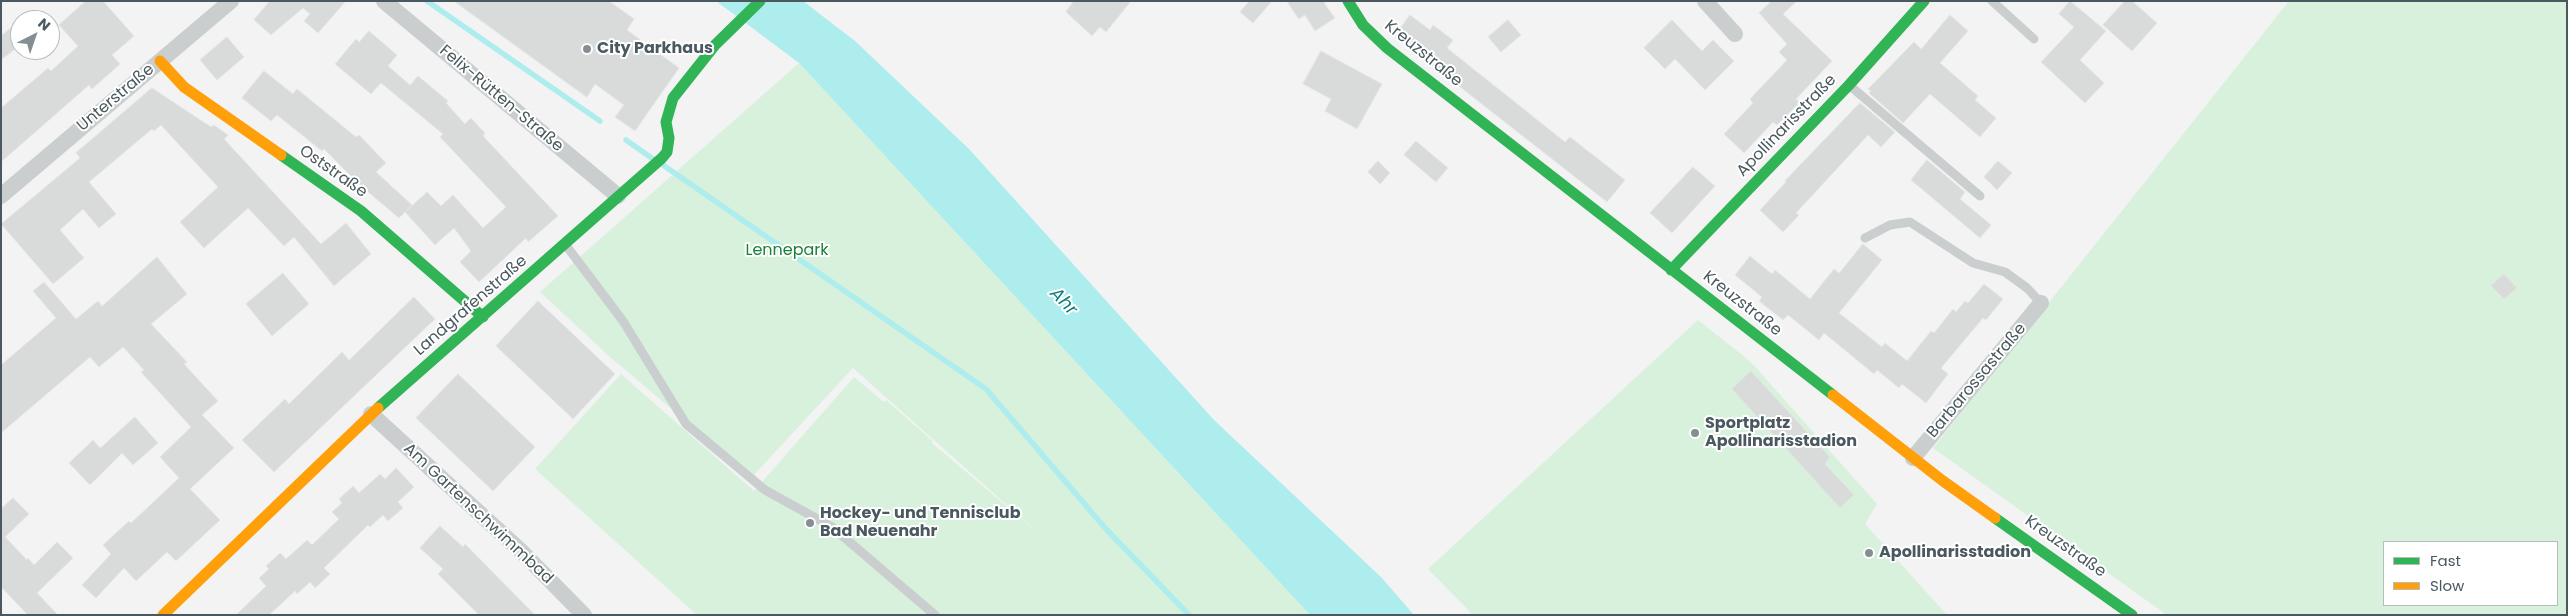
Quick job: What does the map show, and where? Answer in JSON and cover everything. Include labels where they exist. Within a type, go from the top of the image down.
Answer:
[{"type":"street","name":"Unterstraße","points":[[1,196],[231,1]]},
{"type":"street","name":"Felix-Rütten-Straße","points":[[384,1],[618,196]]},
{"type":"street","name":"Landgrafenstraße","points":[[164,615],[371,414],[659,162],[667,152],[669,138],[666,122],[673,98],[715,45],[760,1]]},
{"type":"street","name":"Kreuzstraße","points":[[1348,1],[1363,25],[1387,48],[1913,458],[2132,615]]},
{"type":"street","points":[[1705,1],[1735,34]]},
{"type":"street","name":"Apollinarisstraße","points":[[1671,270],[1849,85],[1924,1]]},
{"type":"street","name":"Oststraße","points":[[160,61],[184,87],[361,211],[484,317]]},
{"type":"street","name":"Barbarossastraße","points":[[1913,458],[2041,303]]},
{"type":"street","name":"Am Gartenschwimmbad","points":[[371,414],[523,553],[584,615]]},
{"type":"lane","points":[[1992,1],[2034,39]]},
{"type":"lane","points":[[1849,85],[1980,196]]},
{"type":"lane","points":[[1865,238],[1890,225],[1910,222],[1973,264],[2005,272],[2027,288],[2041,303]]},
{"type":"lane","points":[[565,244],[623,321],[686,424],[765,490],[832,527],[935,615]]},
{"type":"green space","points":[[2289,1],[2567,1],[2567,615],[2167,615],[1933,448]]},
{"type":"green space","name":"Lennepark","points":[[799,63],[1310,615],[697,615],[535,469],[621,374],[754,491],[854,377],[884,402],[886,400],[933,441],[932,443],[1037,532],[853,368],[752,477],[610,357],[540,292]]},
{"type":"green space","name":"Sportplatz Apollinarisstadion","points":[[1698,320],[1751,362],[1877,504],[1865,524],[1947,615],[1473,615],[1428,569]]},
{"type":"water","name":"Ahr","points":[[716,1],[803,1],[855,41],[969,149],[1214,420],[1381,577],[1414,615],[1310,615],[799,63]]},
{"type":"building","points":[[86,1],[103,1],[134,36],[112,55],[120,64],[92,89],[89,85],[1,162],[1,108],[48,68],[51,71],[78,46],[60,24]]},
{"type":"building","points":[[270,1],[346,1],[318,33],[304,21],[310,14],[303,8],[271,35],[254,20]]},
{"type":"building","name":"City Parkhaus","points":[[454,1],[609,1],[634,19],[627,30],[679,68],[635,131],[615,117],[624,105],[595,84],[587,97]]},
{"type":"building","points":[[1074,1],[1131,1],[1106,32],[1100,27],[1092,36],[1066,12]]},
{"type":"building","points":[[1250,1],[1272,1],[1253,23],[1240,12]]},
{"type":"building","points":[[1287,1],[1327,1],[1324,3],[1335,18],[1315,31],[1305,15],[1299,19]]},
{"type":"building","points":[[1772,1],[1797,1],[1783,14],[1832,61],[1796,99],[1800,102],[1777,125],[1773,122],[1744,153],[1724,134],[1753,103],[1750,99],[1787,60],[1779,52],[1787,44],[1759,13]]},
{"type":"building","points":[[2070,1],[2106,31],[2080,60],[2104,83],[2085,103],[2041,62],[2074,27],[2059,14]]},
{"type":"building","points":[[2125,1],[2132,1],[2157,23],[2132,51],[2103,25]]},
{"type":"building","points":[[1410,15],[1430,30],[1433,25],[1453,40],[1447,48],[1565,142],[1570,137],[1625,180],[1607,202],[1395,36]]},
{"type":"building","points":[[1950,15],[1968,31],[1940,63],[1978,96],[1975,100],[1996,118],[1980,137],[1930,94],[1903,123],[1869,93],[1871,91],[1868,89],[1914,42],[1921,49]]},
{"type":"building","points":[[1508,20],[1521,35],[1501,52],[1488,37]]},
{"type":"building","points":[[1672,20],[1702,51],[1713,40],[1734,61],[1705,90],[1675,59],[1665,69],[1644,48]]},
{"type":"building","points":[[10,29],[10,53],[1,60],[1,36]]},
{"type":"building","points":[[369,31],[397,55],[388,66],[410,85],[418,76],[448,101],[446,103],[465,124],[471,118],[485,133],[483,136],[558,216],[528,242],[526,238],[479,282],[460,262],[471,251],[454,228],[435,245],[405,212],[427,192],[441,206],[453,195],[483,228],[506,207],[440,137],[443,134],[381,83],[371,94],[335,64],[356,39],[359,42]]},
{"type":"building","points":[[227,37],[244,57],[217,80],[200,60]]},
{"type":"building","points":[[1321,51],[1382,84],[1357,129],[1325,111],[1331,99],[1303,84]]},
{"type":"building","points":[[264,71],[293,94],[297,89],[356,137],[359,135],[386,163],[376,172],[412,205],[399,218],[361,186],[324,149],[322,151],[277,115],[271,121],[242,98]]},
{"type":"building","points":[[152,88],[211,127],[214,125],[228,135],[224,139],[321,244],[346,223],[371,254],[334,286],[294,237],[284,246],[248,208],[204,248],[180,222],[218,187],[161,125],[154,131],[152,129],[89,182],[116,214],[99,228],[83,209],[60,230],[84,258],[53,284],[1,224],[80,158],[76,153]]},
{"type":"building","points":[[1860,103],[1895,132],[1881,147],[1868,135],[1796,213],[1799,215],[1783,232],[1760,210],[1785,181]]},
{"type":"building","points":[[1416,141],[1448,168],[1436,182],[1404,155]]},
{"type":"building","points":[[1927,160],[1965,192],[1960,199],[1991,225],[1980,238],[1911,180]]},
{"type":"building","points":[[1378,161],[1390,173],[1380,184],[1368,172]]},
{"type":"building","points":[[1998,161],[2012,173],[1997,190],[1984,177]]},
{"type":"building","points":[[1693,167],[1715,186],[1672,233],[1650,213]]},
{"type":"building","points":[[1863,244],[1882,260],[1839,313],[1882,347],[1885,343],[1907,361],[1931,331],[1934,333],[1953,309],[1956,312],[1965,301],[1968,303],[1984,284],[2003,299],[1986,320],[1983,318],[1941,368],[1948,374],[1926,403],[1902,384],[1899,388],[1877,370],[1874,374],[1824,333],[1819,340],[1788,315],[1783,320],[1759,301],[1762,297],[1735,275],[1750,256],[1772,274],[1775,270],[1810,299],[1834,269],[1839,273]]},
{"type":"building","points":[[157,257],[187,294],[151,324],[187,362],[184,364],[218,401],[202,415],[234,448],[190,489],[220,520],[176,561],[167,552],[136,581],[124,568],[96,598],[82,585],[111,554],[103,545],[129,521],[131,523],[179,478],[160,457],[191,427],[141,372],[144,370],[123,347],[99,367],[90,357],[1,433],[1,365],[56,318],[33,291],[44,282],[76,319],[98,301],[102,306]]},
{"type":"building","points":[[283,273],[309,304],[272,336],[246,304]]},
{"type":"building","points":[[2504,274],[2517,288],[2504,299],[2491,286]]},
{"type":"building","points":[[414,297],[435,319],[274,472],[242,440],[285,399],[289,404],[342,352],[349,360]]},
{"type":"building","points":[[538,301],[615,374],[573,419],[496,346]]},
{"type":"building","points":[[1751,371],[1830,457],[1825,464],[1854,495],[1840,508],[1732,389]]},
{"type":"building","points":[[458,374],[535,447],[493,491],[416,418]]},
{"type":"building","points":[[135,417],[158,443],[133,465],[122,453],[90,485],[69,463],[93,440],[100,448]]},
{"type":"building","points":[[396,468],[414,487],[398,502],[403,508],[388,521],[383,515],[370,527],[368,525],[324,568],[330,574],[315,588],[310,582],[297,594],[295,591],[269,615],[236,615],[266,586],[259,578],[269,569],[266,566],[280,553],[286,559],[307,540],[312,545],[339,519],[332,512],[342,503],[339,499],[353,486],[359,493],[380,474],[385,479]]},
{"type":"building","points":[[13,498],[29,514],[5,537],[27,560],[28,558],[34,565],[57,542],[73,558],[37,593],[58,615],[28,615],[1,587],[1,509]]},
{"type":"building","points":[[440,526],[463,547],[465,544],[535,615],[479,615],[438,574],[443,569],[420,548]]},
{"type":"waterway","points":[[427,1],[600,121]]},
{"type":"waterway","points":[[626,140],[653,159]]},
{"type":"waterway","points":[[663,165],[986,389],[1106,529],[1189,615]]},
{"type":"traffic: fast","points":[[378,408],[662,158],[667,152],[669,138],[666,122],[673,98],[715,45],[760,1]]},
{"type":"traffic: fast","points":[[1348,1],[1363,25],[1387,48],[1833,395]]},
{"type":"traffic: fast","points":[[1671,270],[1849,85],[1924,1]]},
{"type":"traffic: fast","points":[[281,155],[361,211],[483,317]]},
{"type":"traffic: fast","points":[[1995,518],[2132,615]]},
{"type":"traffic: slow","points":[[160,61],[184,87],[281,155]]},
{"type":"traffic: slow","points":[[1833,395],[1943,481],[1995,518]]},
{"type":"traffic: slow","points":[[163,615],[378,408]]},
{"type":"place","name":"City Parkhaus","points":[[587,49]]},
{"type":"place","name":"Sportplatz Apollinarisstadion","points":[[1695,433]]},
{"type":"place","name":"Hockey- und Tennisclub Bad Neuenahr","points":[[810,523]]},
{"type":"place","name":"Apollinarisstadion","points":[[1869,553]]}]
